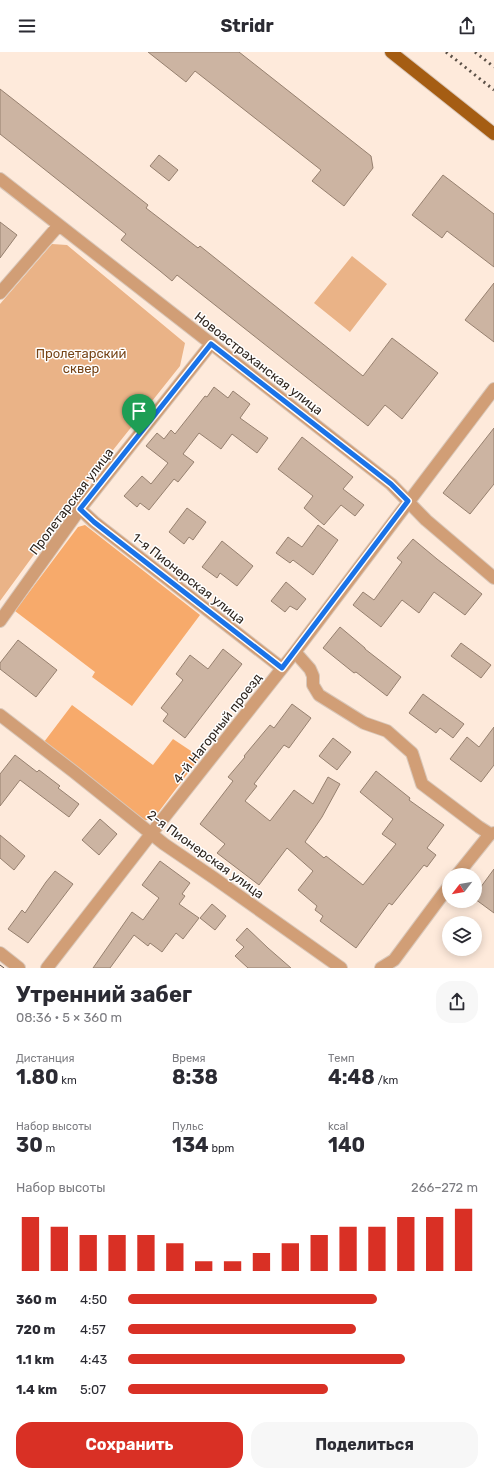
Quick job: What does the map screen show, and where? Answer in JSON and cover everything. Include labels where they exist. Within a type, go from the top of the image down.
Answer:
[{"type":"main road","points":[[391,52],[494,134]]},
{"type":"street","name":"Новоастраханская улица","points":[[0,179],[391,484],[426,520],[494,578]]},
{"type":"street","points":[[0,293],[59,225]]},
{"type":"street","name":"Пролетарская улица","points":[[0,621],[80,509],[211,344]]},
{"type":"street","name":"4-й Нагорный проезд","points":[[47,968],[282,668],[494,389]]},
{"type":"street","name":"1-я Пионерская улица","points":[[80,509],[94,522],[282,668]]},
{"type":"street","points":[[294,652],[310,669],[313,676],[313,685],[319,695],[364,723],[387,731],[412,753],[422,784],[479,827],[492,834],[463,868]]},
{"type":"street","name":"2-я Пионерская улица","points":[[0,715],[164,844],[341,968]]},
{"type":"street","points":[[381,968],[394,960],[442,895]]},
{"type":"street","points":[[0,953],[19,968]]},
{"type":"green space","name":"Пролетарский сквер","points":[[52,244],[67,245],[185,343],[180,366],[82,489],[0,601],[0,304]]},
{"type":"green space","points":[[352,256],[387,284],[350,332],[314,303]]},
{"type":"shaded area","points":[[85,525],[200,615],[132,706],[92,677],[95,672],[15,611],[78,527]]},
{"type":"shaded area","points":[[72,705],[153,765],[173,739],[200,757],[154,818],[143,821],[44,742]]},
{"type":"building","points":[[148,52],[239,52],[371,156],[373,168],[344,206],[312,181],[321,170],[195,71],[186,82]]},
{"type":"building","points":[[0,89],[148,205],[146,208],[198,248],[200,246],[363,376],[392,338],[438,373],[402,419],[385,405],[368,426],[177,275],[172,281],[121,240],[126,234],[0,134]]},
{"type":"building","points":[[159,155],[178,170],[169,181],[150,166]]},
{"type":"building","points":[[443,175],[494,214],[494,267],[447,231],[442,238],[412,215]]},
{"type":"building","points":[[0,222],[17,235],[0,258]]},
{"type":"building","points":[[494,283],[494,342],[465,320]]},
{"type":"building","points":[[214,387],[228,398],[233,391],[250,404],[240,418],[268,438],[257,453],[232,434],[221,449],[199,433],[183,454],[194,462],[178,482],[174,479],[149,510],[140,503],[137,507],[124,496],[142,476],[151,484],[168,463],[146,446],[157,433],[164,439],[171,430],[175,434]]},
{"type":"building","points":[[494,428],[494,484],[470,514],[443,493]]},
{"type":"building","points":[[302,437],[353,477],[343,489],[364,505],[355,516],[341,505],[324,525],[304,508],[313,496],[278,469]]},
{"type":"building","points":[[187,508],[206,522],[193,540],[189,537],[184,544],[169,532]]},
{"type":"building","points":[[318,525],[338,540],[313,575],[293,560],[290,563],[276,553],[288,537],[302,547]]},
{"type":"building","points":[[413,539],[482,594],[465,615],[434,592],[419,613],[402,600],[381,627],[353,605],[363,592],[374,600],[402,562],[397,558]]},
{"type":"building","points":[[222,541],[253,566],[237,586],[220,573],[217,578],[202,567]]},
{"type":"building","points":[[286,582],[306,599],[297,610],[290,606],[285,612],[271,601]]},
{"type":"building","points":[[340,627],[401,677],[387,696],[356,672],[354,673],[323,648]]},
{"type":"building","points":[[18,640],[57,670],[36,697],[0,669],[0,663]]},
{"type":"building","points":[[461,643],[491,665],[481,678],[451,656]]},
{"type":"building","points":[[223,649],[242,664],[185,738],[163,721],[168,714],[161,708],[183,680],[176,674],[190,655],[208,669]]},
{"type":"building","points":[[423,694],[464,724],[453,738],[440,728],[436,733],[409,713]]},
{"type":"building","points":[[292,704],[311,718],[289,748],[284,745],[254,784],[257,786],[245,801],[270,821],[294,790],[313,804],[328,777],[340,784],[322,817],[305,842],[324,858],[326,856],[363,885],[396,844],[382,834],[393,819],[360,792],[376,771],[410,798],[409,800],[444,825],[427,848],[436,855],[427,867],[424,865],[392,905],[389,903],[356,948],[320,921],[323,916],[315,910],[317,906],[298,890],[313,871],[287,848],[259,885],[217,853],[225,844],[200,824],[233,781],[228,777],[245,757],[244,756],[270,725],[274,728]]},
{"type":"building","points":[[494,727],[494,765],[481,782],[450,759],[467,737],[479,747]]},
{"type":"building","points":[[333,738],[351,752],[337,770],[319,756]]},
{"type":"building","points":[[15,755],[37,772],[39,770],[60,786],[58,788],[79,804],[69,817],[20,780],[0,806],[0,774]]},
{"type":"building","points":[[100,819],[117,834],[99,855],[82,840]]},
{"type":"building","points":[[0,835],[25,856],[14,870],[0,858]]},
{"type":"building","points":[[160,861],[190,883],[182,894],[185,896],[179,904],[199,918],[183,939],[176,933],[162,952],[150,943],[148,946],[134,935],[110,968],[93,968],[132,912],[143,920],[159,898],[142,885]]},
{"type":"building","points":[[494,869],[494,913],[482,904],[482,885]]},
{"type":"building","points":[[55,871],[73,884],[28,943],[8,929],[22,910],[25,913]]},
{"type":"building","points":[[212,904],[226,916],[215,930],[200,918]]},
{"type":"building","points":[[247,928],[291,968],[248,968],[235,956],[244,947],[236,940]]},
{"type":"tram line","points":[[0,965],[4,968]]},
{"type":"railway","points":[[446,52],[494,90]]},
{"type":"railway","points":[[475,52],[494,67]]},
{"type":"route","points":[[211,344],[391,484],[408,501],[282,668],[94,522],[80,509],[139,435],[211,344]]}]
